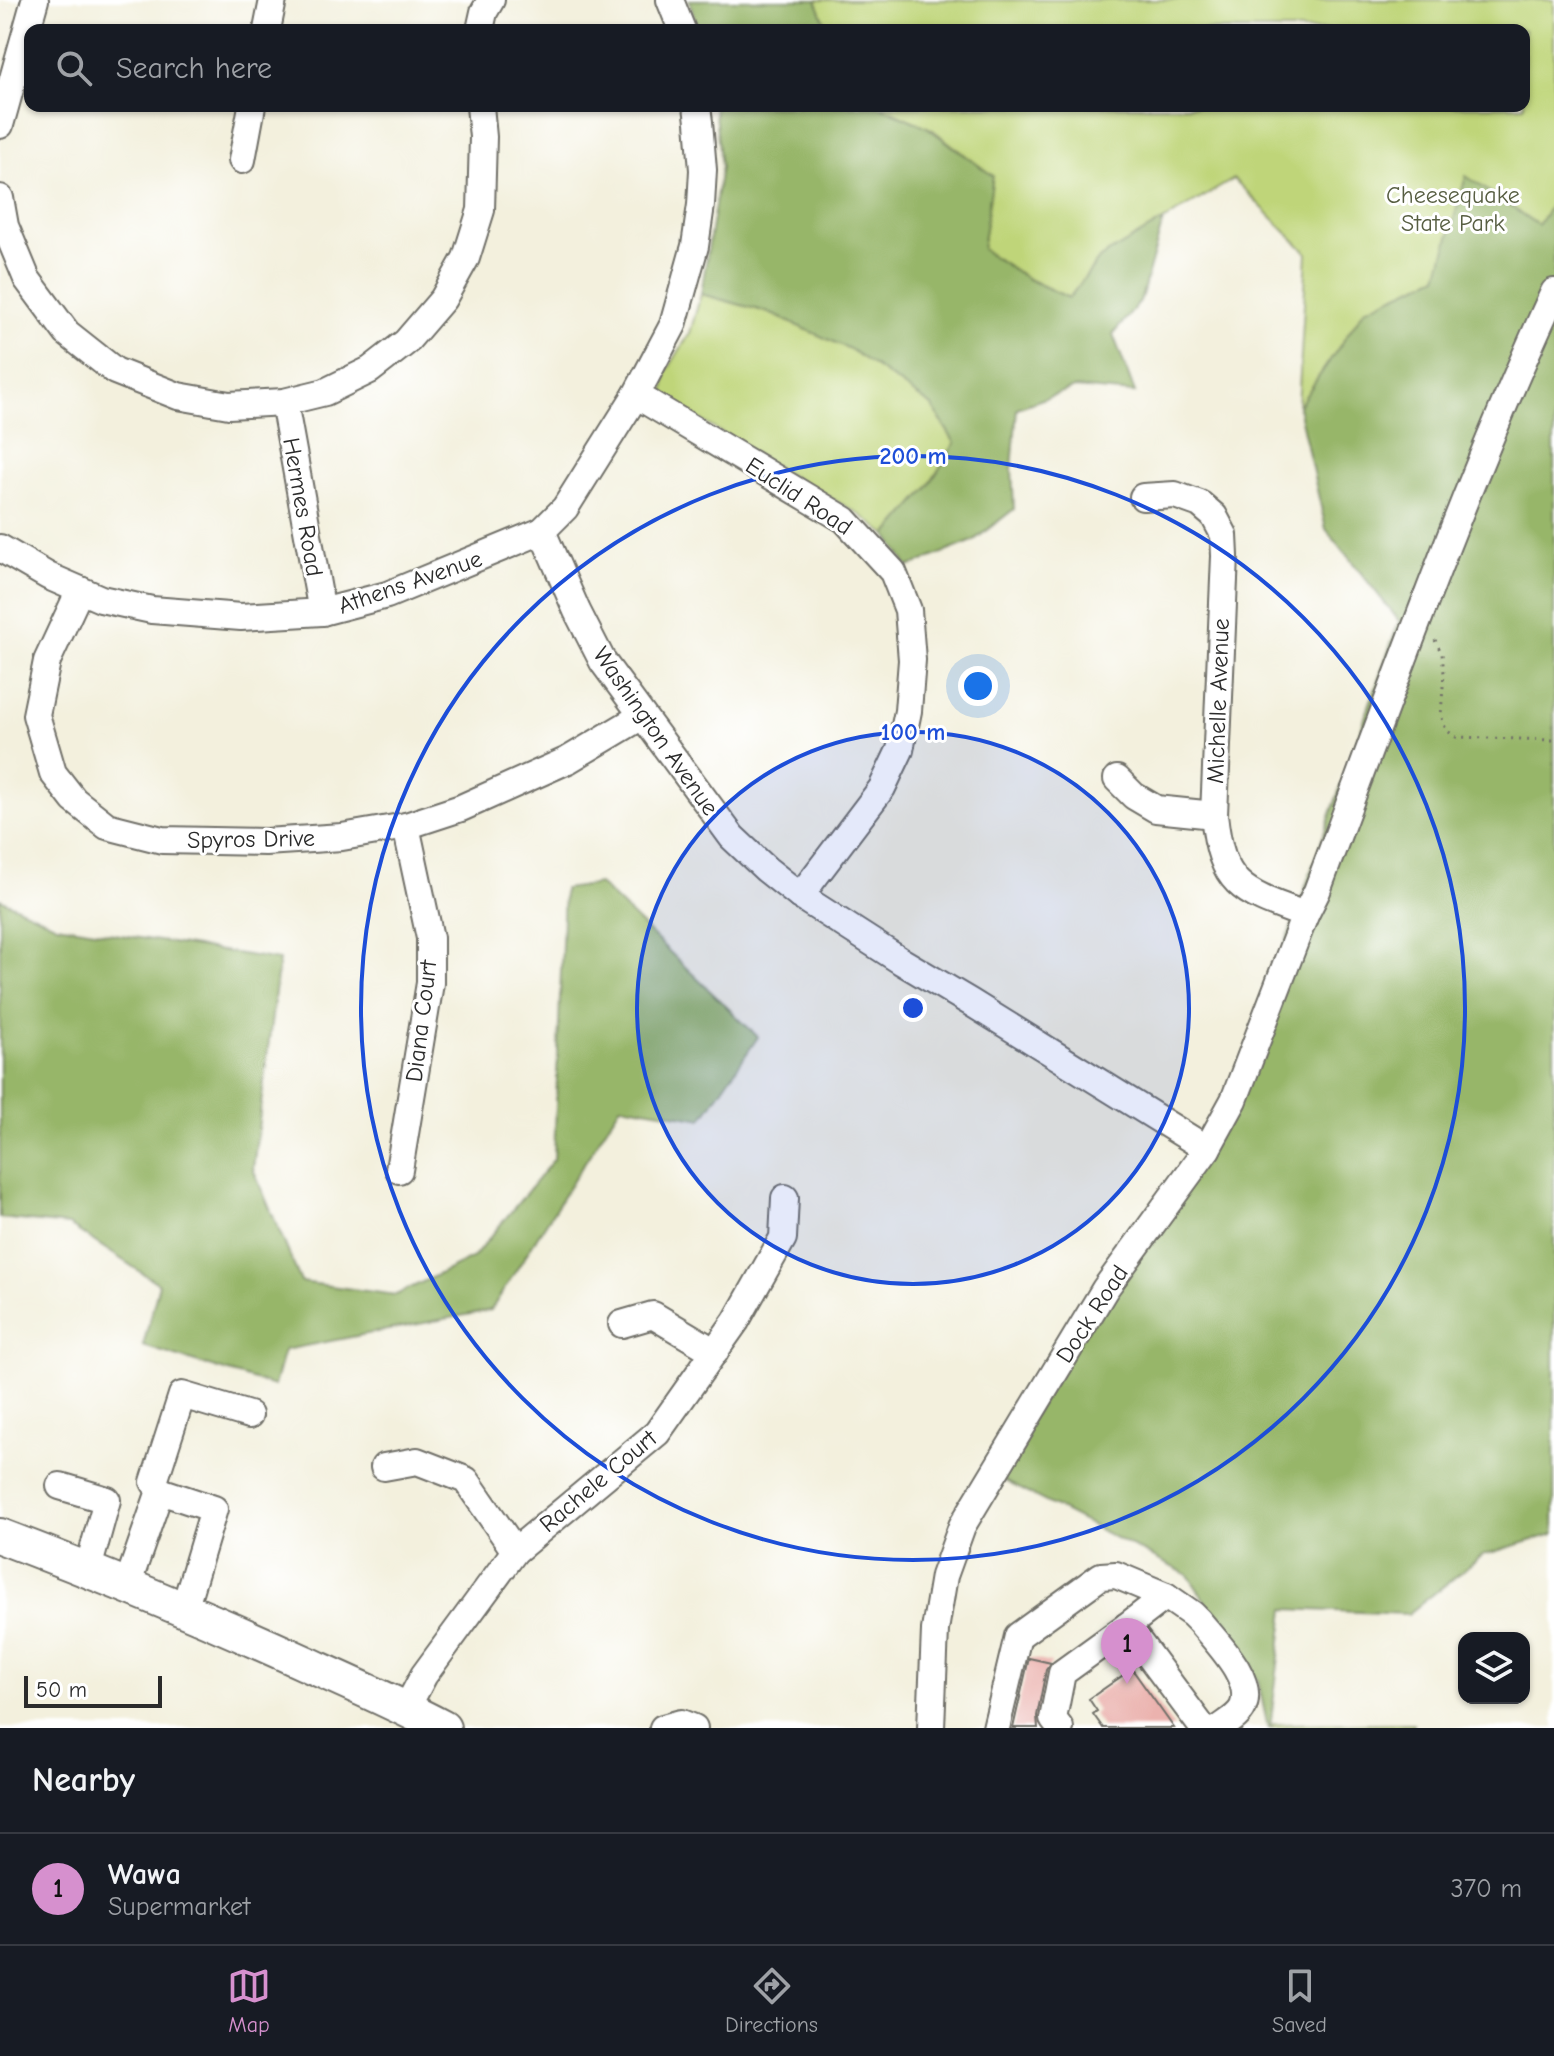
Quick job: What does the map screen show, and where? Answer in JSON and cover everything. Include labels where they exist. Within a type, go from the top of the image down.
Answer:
[{"type":"main road","points":[[0,1536],[184,1609],[443,1728]]},
{"type":"street","points":[[28,24],[35,0]]},
{"type":"street","points":[[268,24],[273,0]]},
{"type":"street","points":[[481,24],[491,0]]},
{"type":"street","points":[[670,0],[680,24]]},
{"type":"street","points":[[0,125],[24,39]]},
{"type":"street","points":[[242,160],[251,112]]},
{"type":"street","points":[[0,198],[5,226],[27,279],[67,333],[115,371],[178,396],[229,405],[284,402],[325,392],[370,370],[406,342],[443,299],[466,258],[481,210],[481,112]]},
{"type":"street","points":[[542,531],[565,508],[636,395],[673,325],[695,246],[701,205],[703,170],[698,112]]},
{"type":"street","name":"Dock Road","points":[[931,1728],[935,1630],[944,1576],[962,1526],[1105,1289],[1207,1149],[1234,1100],[1512,382],[1554,292]]},
{"type":"street","name":"Euclid Road","points":[[636,395],[845,520],[893,572],[908,610],[912,660],[908,711],[900,750],[882,788],[800,896]]},
{"type":"street","name":"Hermes Road","points":[[284,402],[322,612]]},
{"type":"street","name":"Michelle Avenue","points":[[1143,497],[1175,495],[1200,504],[1214,516],[1224,535],[1214,815],[1217,841],[1228,873],[1238,885],[1265,900],[1305,915]]},
{"type":"street","name":"Athens Avenue","points":[[0,548],[48,576],[101,599],[152,610],[241,617],[322,612],[387,595],[542,531]]},
{"type":"street","name":"Washington Avenue","points":[[542,531],[603,662],[732,837],[766,869],[800,896],[901,961],[1207,1149]]},
{"type":"street","name":"Spyros Drive","points":[[80,590],[47,661],[36,715],[53,773],[74,800],[107,826],[162,840],[265,842],[342,837],[406,826],[461,808],[568,760],[642,716]]},
{"type":"street","points":[[1117,779],[1134,796],[1156,809],[1214,815]]},
{"type":"street","name":"Diana Court","points":[[399,1170],[430,983],[430,938],[406,826]]},
{"type":"street","name":"Rachele Court","points":[[406,1709],[424,1675],[515,1551],[657,1433],[736,1321],[783,1238],[785,1198]]},
{"type":"street","points":[[622,1324],[653,1315],[715,1352]]},
{"type":"street","points":[[184,1609],[214,1509],[160,1491],[154,1482],[182,1395],[249,1415]]},
{"type":"street","points":[[384,1467],[417,1461],[466,1480],[515,1551]]},
{"type":"street","points":[[60,1486],[107,1500],[88,1569]]},
{"type":"street","points":[[127,1586],[160,1491]]},
{"type":"street","points":[[996,1728],[1018,1636],[1101,1576],[1116,1575],[1166,1596],[1192,1614],[1238,1671],[1244,1683],[1243,1707],[1238,1715],[1220,1728]]},
{"type":"street","points":[[1060,1728],[1053,1719],[1062,1673],[1166,1596]]},
{"type":"street","points":[[1127,1626],[1203,1728]]},
{"type":"street","points":[[663,1728],[681,1723],[694,1728]]},
{"type":"path","points":[[1417,625],[1434,638],[1442,654],[1441,715],[1446,730],[1456,737],[1554,740]]},
{"type":"green space","points":[[689,0],[816,0],[826,24],[696,24]]},
{"type":"green space","name":"Cheesequake State Park","points":[[816,0],[1554,0],[1554,914],[1365,309],[1298,407],[1307,253],[1234,179],[1100,258],[1069,298],[1028,279],[982,249],[992,176],[932,129],[893,112],[1530,112],[1530,24],[826,24]]},
{"type":"green space","points":[[715,112],[893,112],[927,127],[993,176],[982,249],[1028,279],[1069,298],[1100,258],[1163,221],[1140,302],[1113,334],[1135,393],[1074,388],[1017,408],[1012,469],[1014,509],[973,541],[908,567],[887,535],[927,489],[955,443],[932,406],[850,349],[767,312],[701,294],[721,167]]},
{"type":"green space","points":[[1466,176],[1538,225],[1554,200],[1554,1534],[1483,1555],[1408,1614],[1285,1609],[1268,1728],[1258,1681],[1188,1575],[995,1476],[1232,1095],[1399,621],[1326,529],[1298,407],[1365,309],[1438,276]]},
{"type":"green space","points":[[701,294],[767,312],[850,349],[932,406],[955,443],[927,489],[887,535],[858,513],[784,472],[672,402],[664,391],[667,371],[690,333]]},
{"type":"green space","points":[[599,884],[758,1037],[702,1119],[621,1105],[491,1310],[284,1350],[274,1386],[143,1346],[159,1284],[69,1225],[0,1218],[0,899],[57,925],[279,960],[253,1169],[301,1282],[396,1295],[474,1257],[554,1159],[564,889]]},
{"type":"green space","points":[[1414,1723],[1413,1728],[1271,1728],[1271,1724]]},
{"type":"building","points":[[1029,1658],[1051,1663],[1046,1670],[1037,1716],[1038,1728],[1013,1728]]},
{"type":"building","points":[[1132,1669],[1174,1728],[1103,1728],[1093,1714],[1097,1711],[1089,1699]]},
{"type":"place","name":"Wawa","points":[[1127,1684]]}]
